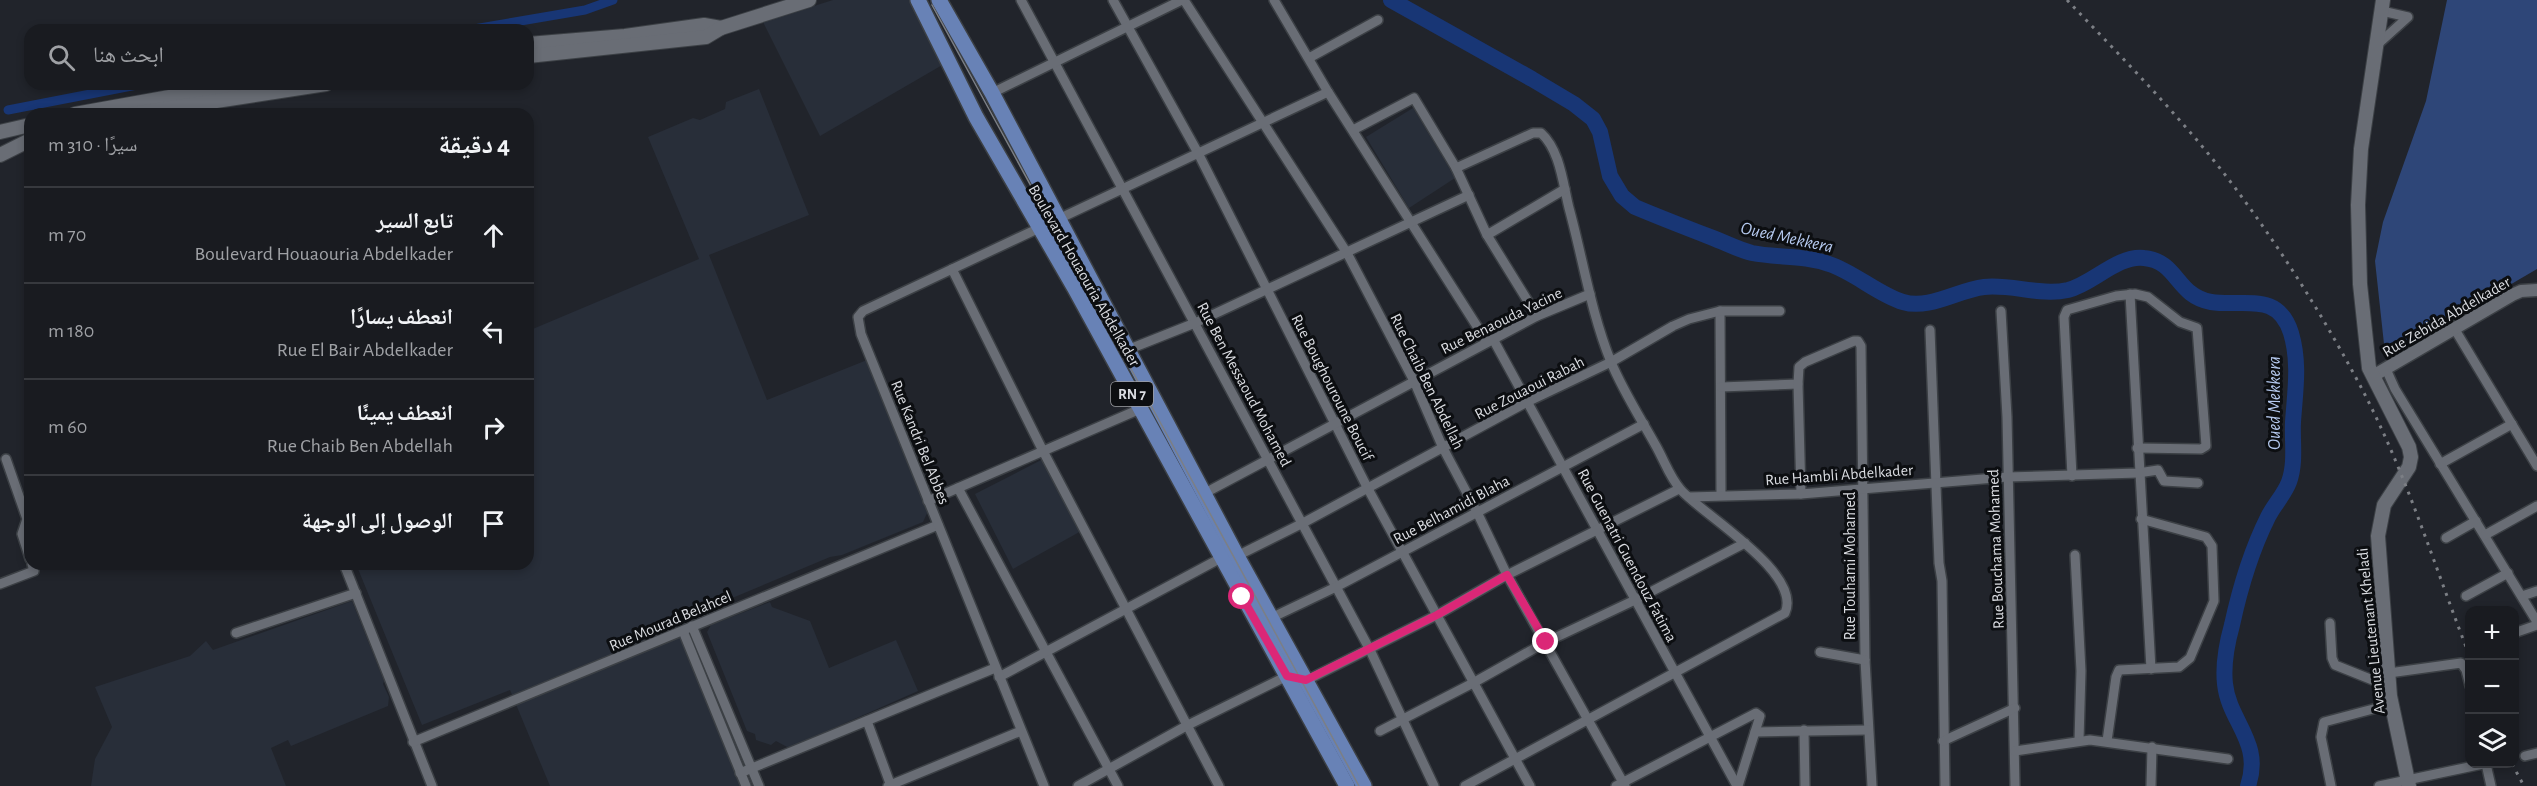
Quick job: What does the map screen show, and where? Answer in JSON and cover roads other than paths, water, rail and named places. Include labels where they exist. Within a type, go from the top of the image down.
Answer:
[{"type":"main road","points":[[534,55],[706,37],[721,28],[809,0]]},
{"type":"main road","name":"Boulevard Houaouria Abdelkader","points":[[918,0],[976,117],[1074,287],[1221,558],[1364,786]]},
{"type":"main road","name":"Boulevard Houaouria Abdelkader","points":[[939,0],[992,93],[1271,618],[1347,786]]},
{"type":"main road","name":"Avenue Lieutenant Kheladi","points":[[2380,3],[2378,44],[2361,149],[2358,205],[2360,284],[2370,368],[2409,447],[2411,457],[2402,478],[2384,505],[2378,536],[2389,680],[2408,783]]},
{"type":"main road","points":[[534,44],[625,36],[704,25],[721,28]]},
{"type":"main road","points":[[108,108],[209,90]]},
{"type":"main road","points":[[188,108],[291,90]]},
{"type":"main road","points":[[0,132],[24,126]]},
{"type":"main road","points":[[0,155],[24,143]]},
{"type":"street","name":"Rue Ben Messaoud Mohamed","points":[[1021,0],[1370,650],[1434,786]]},
{"type":"street","name":"Rue Boughouroune Boucif","points":[[1113,0],[1198,153],[1334,424],[1402,553],[1530,786]]},
{"type":"street","points":[[992,93],[1183,0]]},
{"type":"street","name":"Rue Chaib Ben Abdellah","points":[[1183,0],[1347,253],[1414,381],[1443,448],[1507,575],[1589,720],[1621,785]]},
{"type":"street","name":"Rue Guenatri Guendouz Fatima","points":[[1274,0],[1328,92],[1490,341],[1527,402],[1564,465],[1596,530],[1674,674],[1738,786]]},
{"type":"street","points":[[2378,44],[2408,17],[2380,3]]},
{"type":"street","points":[[1309,58],[1378,20]]},
{"type":"street","name":"Rue Kandri Bel Abbes","points":[[1044,786],[858,325],[858,317],[863,311],[952,268],[1328,92]]},
{"type":"street","points":[[1353,130],[1414,98],[1456,168],[1487,235],[1537,316]]},
{"type":"street","points":[[1456,168],[1533,133],[1541,133],[1552,148],[1565,189],[1590,294],[1611,362],[1679,489],[1745,543],[1777,576],[1787,601],[1785,613],[1465,786]]},
{"type":"street","points":[[1487,235],[1565,189]]},
{"type":"street","points":[[1127,350],[1194,323],[1469,195]]},
{"type":"street","points":[[952,268],[1043,451],[1219,786]]},
{"type":"street","name":"Rue Zebida Abdelkader","points":[[2373,376],[2512,295],[2521,291],[2537,290]]},
{"type":"street","name":"Rue Benaouda Yacine","points":[[1204,494],[1537,316],[1590,294]]},
{"type":"street","points":[[2072,476],[2064,313],[2130,294],[2148,297],[2180,322],[2197,328],[2206,444],[2200,448],[2137,448]]},
{"type":"street","points":[[2130,294],[2138,473],[2151,669]]},
{"type":"street","points":[[1720,311],[1721,495]]},
{"type":"street","name":"Rue Zouaoui Rabah","points":[[1237,556],[1303,523],[1527,402],[1611,362],[1673,326],[1720,311],[1780,311]]},
{"type":"street","name":"Rue Bouchama Mohamed","points":[[2001,311],[2015,786]]},
{"type":"street","points":[[2454,328],[2537,466]]},
{"type":"street","points":[[1930,330],[1939,563],[1942,581],[1945,786]]},
{"type":"street","name":"Rue Touhami Mohamed","points":[[1798,384],[1802,364],[1854,341],[1861,346],[1865,660],[1872,786]]},
{"type":"street","points":[[2386,369],[2395,389],[2537,623],[2519,631]]},
{"type":"street","points":[[1720,387],[1798,384],[1801,494]]},
{"type":"street","points":[[928,501],[1140,409]]},
{"type":"street","name":"Rue Belhamidi Blaha","points":[[1271,618],[1402,553],[1644,424]]},
{"type":"street","points":[[2440,464],[2512,424]]},
{"type":"street","points":[[6,459],[24,506]]},
{"type":"street","name":"Rue Hambli Abdelkader","points":[[1689,498],[1721,495],[1801,494],[2007,477],[2138,473],[2158,470],[2164,482],[2198,483]]},
{"type":"street","points":[[958,488],[1044,652],[1118,786]]},
{"type":"street","points":[[1078,786],[1188,725],[1297,678],[1370,650],[1507,575],[1679,489]]},
{"type":"street","points":[[2485,536],[2537,506]]},
{"type":"street","points":[[2107,741],[2116,676],[2119,670],[2179,667],[2190,658],[2212,607],[2213,556],[2212,546],[2206,537],[2141,519]]},
{"type":"street","points":[[2446,538],[2476,521]]},
{"type":"street","name":"Rue Mourad Belahcel","points":[[413,742],[938,525]]},
{"type":"street","points":[[1380,731],[1546,642],[1635,600],[1745,543]]},
{"type":"street","points":[[2075,555],[2081,671],[2079,740]]},
{"type":"street","points":[[740,773],[867,721],[997,673],[1044,652],[1221,558]]},
{"type":"street","points":[[0,585],[34,570]]},
{"type":"street","points":[[346,570],[432,786]]},
{"type":"street","points":[[2466,597],[2508,573]]},
{"type":"street","points":[[2522,596],[2537,591]]},
{"type":"street","points":[[236,633],[356,593]]},
{"type":"street","points":[[2330,623],[2332,658],[2335,665],[2389,680],[2462,663],[2465,668]]},
{"type":"street","points":[[687,629],[759,786]]},
{"type":"street","points":[[687,629],[746,786]]},
{"type":"street","points":[[1820,652],[1865,660]]},
{"type":"street","points":[[2331,786],[2321,737],[2324,722],[2392,704]]},
{"type":"street","points":[[1943,741],[2014,708]]},
{"type":"street","points":[[1621,785],[1753,713],[1758,713],[1760,716],[1738,786]]},
{"type":"street","points":[[867,721],[890,786],[1021,731]]},
{"type":"street","points":[[1804,730],[1805,786]]},
{"type":"street","points":[[1755,732],[1868,730]]},
{"type":"street","points":[[2015,751],[2079,740],[2107,741],[2228,759]]},
{"type":"street","points":[[2151,786],[2152,747]]},
{"type":"street","points":[[2525,756],[2537,753]]},
{"type":"street","points":[[2379,786],[2408,783],[2469,768]]},
{"type":"street","points":[[2486,768],[2491,786]]},
{"type":"waterway","points":[[503,24],[585,10],[613,0]]},
{"type":"waterway","name":"Oued Mekkera","points":[[1391,0],[1532,79],[1574,104],[1593,119],[1600,132],[1610,176],[1622,196],[1635,207],[1742,250],[1762,255],[1810,259],[1829,264],[1848,272],[1894,299],[1913,304],[1933,302],[1984,287],[2047,292],[2068,290],[2124,261],[2144,258],[2164,265],[2183,286],[2199,299],[2211,302],[2258,304],[2278,311],[2291,333],[2295,355],[2291,475],[2287,487],[2268,517],[2251,556],[2235,611],[2225,662],[2225,684],[2228,697],[2244,733],[2251,757],[2248,786]]},
{"type":"waterway","points":[[8,110],[111,90]]},
{"type":"tram line","points":[[932,5],[1359,786]]},
{"type":"railway","points":[[2067,0],[2203,147],[2259,221],[2316,308],[2355,376],[2388,444],[2465,644]]},
{"type":"railway","points":[[2514,768],[2524,786]]}]
